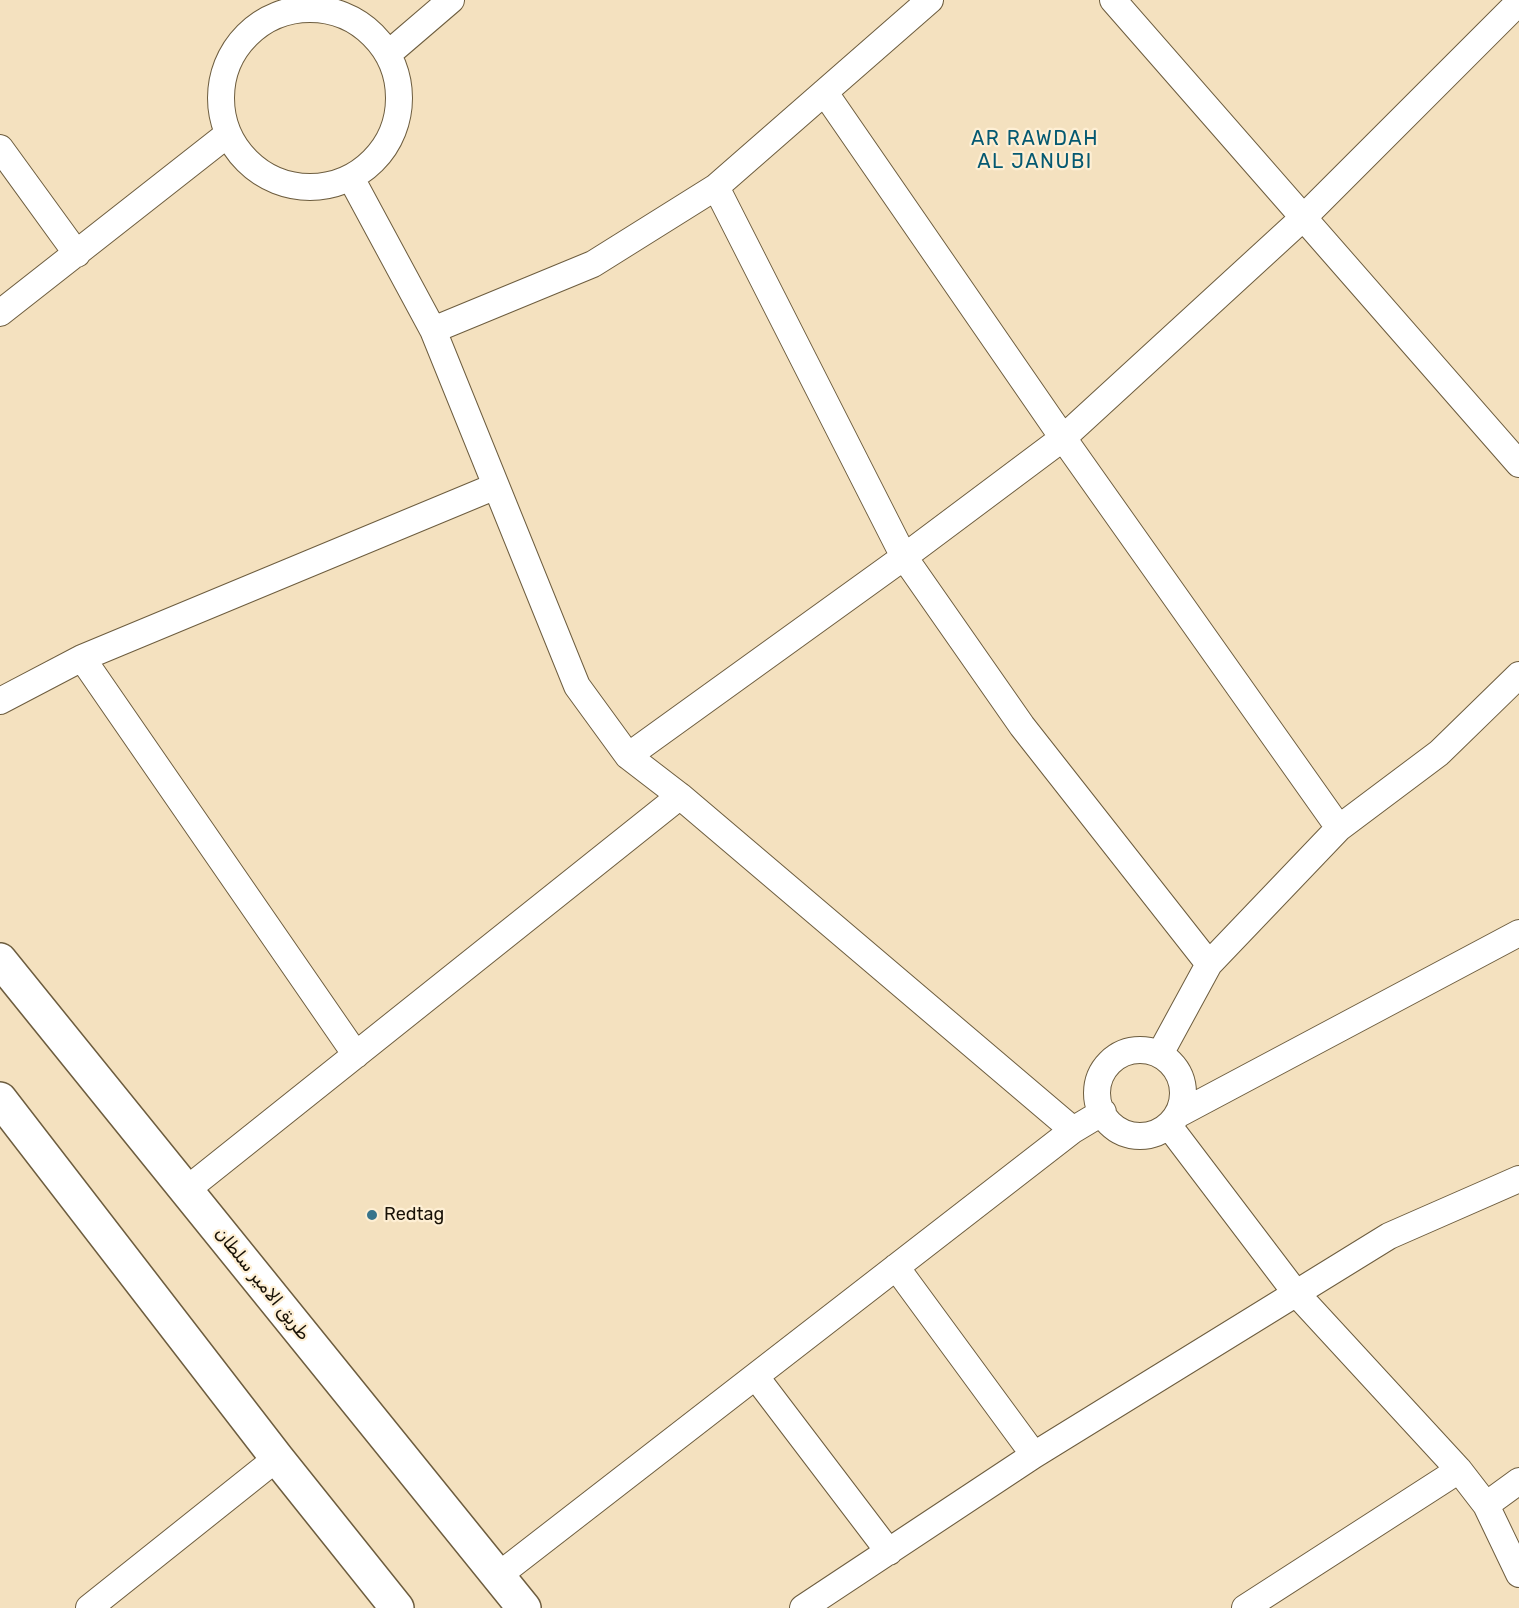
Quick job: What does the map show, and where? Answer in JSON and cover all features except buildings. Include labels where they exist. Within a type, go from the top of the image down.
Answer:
[{"type":"street","points":[[388,54],[451,0]]},
{"type":"street","points":[[433,330],[593,264],[716,187],[930,0]]},
{"type":"street","points":[[1113,0],[1519,464]]},
{"type":"street","points":[[628,756],[904,557],[1063,438],[1304,217],[1519,2]]},
{"type":"street","points":[[312,4],[344,15],[369,31],[388,54],[398,81],[399,110],[390,138],[374,161],[351,178],[323,187],[294,187],[266,177],[244,159],[228,134],[220,104],[223,74],[236,46],[257,25],[285,12],[312,4]]},
{"type":"street","points":[[825,93],[1063,438],[1339,828]]},
{"type":"street","points":[[0,313],[228,134]]},
{"type":"street","points":[[0,148],[77,254]]},
{"type":"street","points":[[351,178],[433,330],[577,686],[628,756],[680,796],[1073,1130]]},
{"type":"street","points":[[716,187],[904,557],[1022,726],[1209,964]]},
{"type":"street","points":[[0,701],[82,658],[496,486]]},
{"type":"street","points":[[82,658],[356,1055]]},
{"type":"street","points":[[1160,1054],[1209,964],[1339,828],[1438,753],[1519,675]]},
{"type":"street","points":[[185,1191],[680,796]]},
{"type":"street","points":[[1173,1121],[1182,1102],[1183,1088],[1179,1074],[1171,1063],[1160,1054],[1146,1050],[1119,1055],[1107,1065],[1100,1077],[1097,1091],[1099,1105],[1106,1119],[1116,1128],[1128,1134],[1142,1136],[1156,1133],[1173,1121],[1519,933]]},
{"type":"street","name":"طريق الامير سلطان","points":[[0,960],[524,1608]]},
{"type":"street","points":[[0,1099],[277,1458],[397,1608]]},
{"type":"street","points":[[499,1575],[1073,1130],[1103,1112]]},
{"type":"street","points":[[1173,1121],[1295,1292],[1459,1470],[1486,1505],[1519,1574]]},
{"type":"street","points":[[803,1608],[1034,1455],[1295,1292],[1389,1236],[1519,1179]]},
{"type":"street","points":[[896,1267],[1034,1455]]},
{"type":"street","points":[[756,1377],[889,1551]]},
{"type":"street","points":[[89,1608],[277,1458]]},
{"type":"street","points":[[1245,1608],[1459,1470]]},
{"type":"street","points":[[1486,1505],[1519,1481]]},
{"type":"place","name":"Redtag","points":[[372,1215]]},
{"type":"district","name":"AR RAWDAH AL JANUBI","points":[[1035,150]]}]
